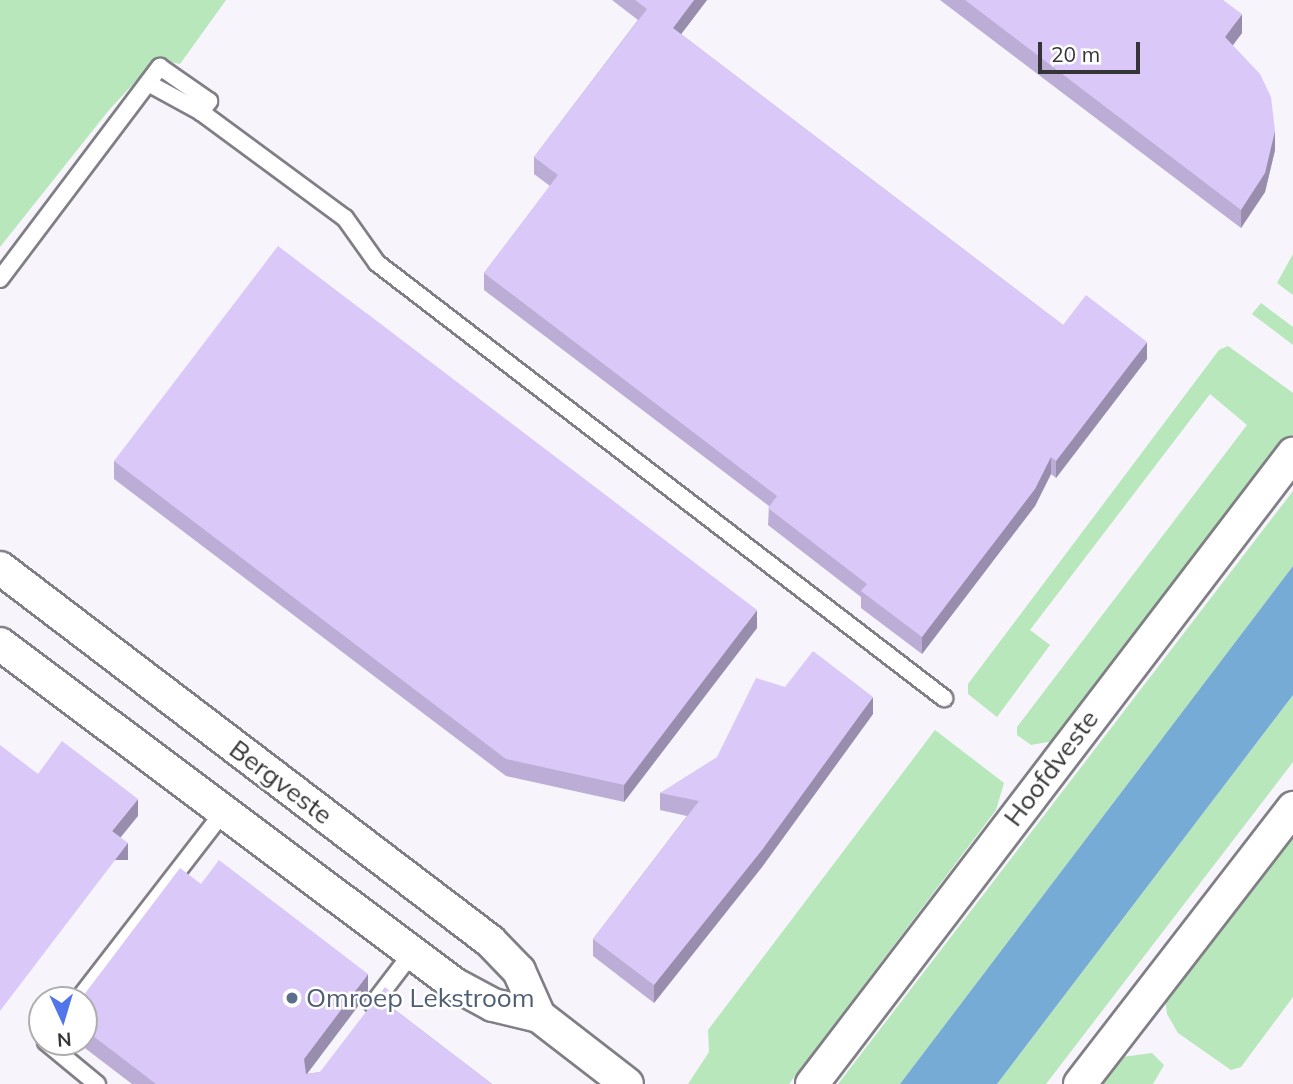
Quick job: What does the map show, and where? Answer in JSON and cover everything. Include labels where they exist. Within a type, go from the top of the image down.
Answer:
[{"type":"street","name":"Hoofdveste","points":[[812,1084],[1293,454]]},
{"type":"street","name":"Bergveste","points":[[0,568],[490,941],[519,971],[539,1016]]},
{"type":"street","name":"Bergveste","points":[[0,643],[454,984],[493,1005],[539,1016],[627,1084]]},
{"type":"street","points":[[1080,1084],[1293,808]]},
{"type":"lane","points":[[0,279],[148,83],[205,107],[345,218],[377,263],[944,698]]},
{"type":"lane","points":[[89,986],[224,811]]},
{"type":"lane","points":[[362,1018],[412,953]]},
{"type":"lane","points":[[63,1056],[97,1084]]},
{"type":"green space","points":[[0,0],[226,0],[180,64],[160,60],[149,67],[109,110],[0,247]]},
{"type":"green space","points":[[1293,254],[1293,295],[1277,283]]},
{"type":"green space","points":[[1261,303],[1293,327],[1293,345],[1252,314]]},
{"type":"green space","points":[[1228,346],[1293,393],[1293,434],[1059,740],[1031,745],[1017,735],[1017,727],[1247,425],[1210,394],[1030,630],[1050,645],[997,717],[968,694],[968,684],[1219,350]]},
{"type":"green space","points":[[1293,491],[1293,566],[900,1084],[838,1084]]},
{"type":"green space","points":[[1293,695],[1293,762],[1046,1084],[997,1084]]},
{"type":"green space","points":[[935,730],[1004,783],[996,810],[789,1084],[688,1084],[709,1052],[708,1030]]},
{"type":"green space","points":[[1293,824],[1293,997],[1241,1067],[1231,1070],[1178,1033],[1167,1014],[1164,990]]},
{"type":"green space","points":[[1152,1053],[1164,1065],[1153,1084],[1102,1084],[1122,1057]]},
{"type":"water","points":[[1293,566],[1293,695],[997,1084],[900,1084]]},
{"type":"building","points":[[635,0],[694,0],[673,28],[1063,325],[1086,295],[1147,342],[1056,461],[1051,457],[1035,489],[922,637],[861,591],[867,584],[768,508],[777,496],[484,273],[558,175],[534,157],[647,9]]},
{"type":"building","points":[[965,0],[1223,0],[1242,14],[1225,37],[1260,74],[1271,97],[1275,131],[1265,173],[1241,210]]},
{"type":"building","points":[[278,246],[757,610],[624,785],[506,759],[114,461]]},
{"type":"building","points":[[813,651],[873,697],[762,850],[654,985],[593,939],[699,801],[660,793],[717,757],[756,678],[785,687]]},
{"type":"building","points":[[62,741],[138,799],[112,831],[128,843],[0,1011],[0,745],[38,774]]},
{"type":"building","points":[[219,860],[368,974],[304,1059],[306,1074],[320,1072],[385,987],[394,995],[387,1004],[492,1084],[156,1084],[98,1040],[98,986],[91,986],[180,868],[201,884]]},
{"type":"place","name":"Omroep Lekstroom","points":[[292,998]]}]
